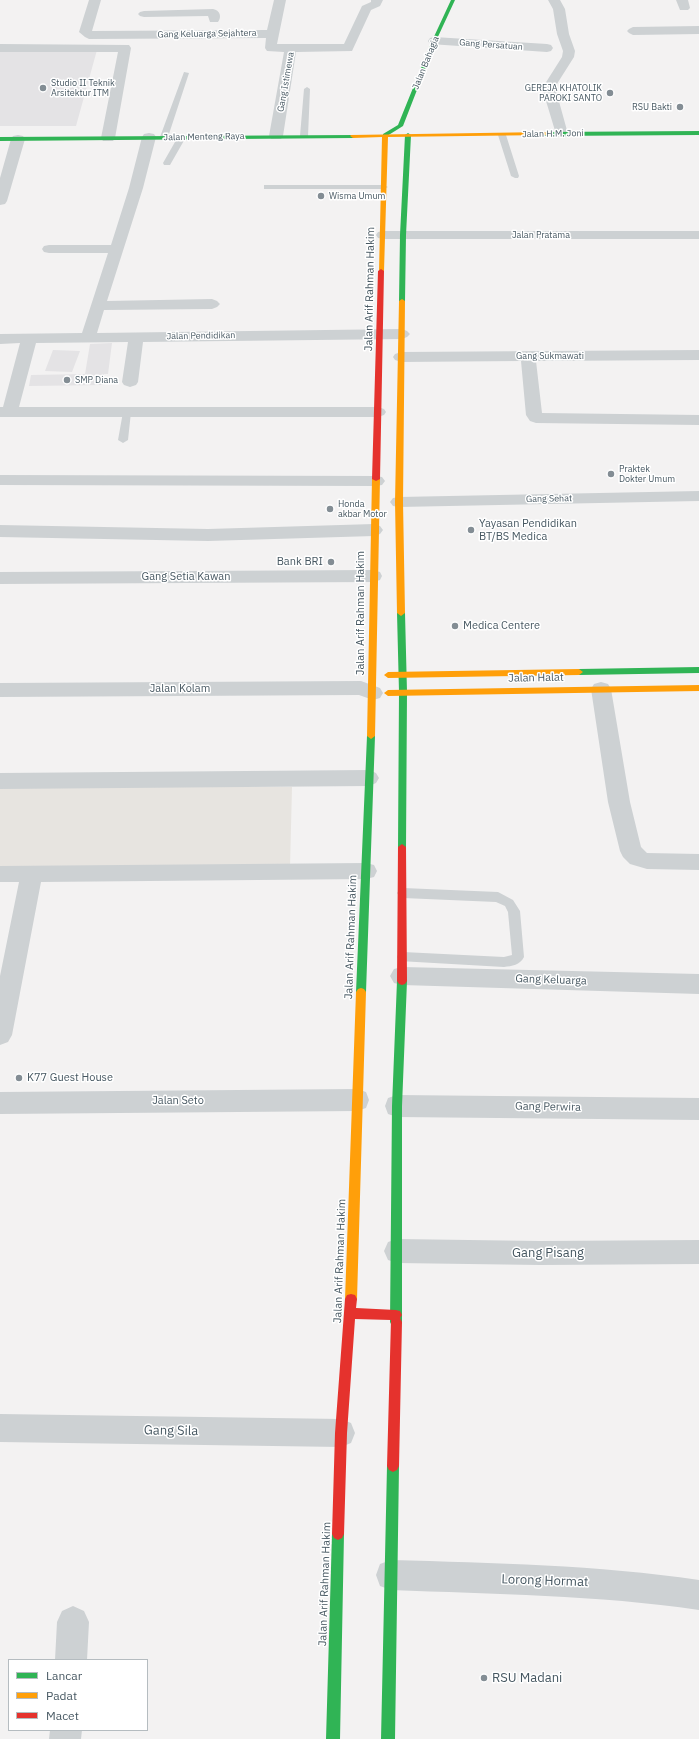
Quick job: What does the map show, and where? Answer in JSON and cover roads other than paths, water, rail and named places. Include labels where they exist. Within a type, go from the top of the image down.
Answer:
[{"type":"main road","name":"Jalan Bahagia","points":[[400,126],[434,41],[453,0]]},
{"type":"main road","points":[[385,135],[400,126],[408,135],[403,235],[399,502],[403,692],[403,893],[397,1106],[397,1251],[388,1739]]},
{"type":"main road","name":"Jalan H.M. Joni","points":[[408,135],[699,133]]},
{"type":"main road","name":"Jalan Arif Rahman Hakim","points":[[333,1739],[341,1433],[351,1314],[357,1100],[366,871],[369,778],[369,685],[385,135]]},
{"type":"main road","name":"Jalan Menteng Raya","points":[[0,139],[408,135]]},
{"type":"main road","name":"Jalan Halat","points":[[369,685],[402,674],[699,670]]},
{"type":"main road","name":"Jalan Halat","points":[[369,685],[403,692],[699,688]]},
{"type":"main road","points":[[351,1314],[396,1315]]},
{"type":"street","name":"Gang Keluarga Sejahtera","points":[[95,0],[85,32],[86,34],[272,34]]},
{"type":"street","name":"Gang Keluarga Sejahtera","points":[[141,35],[146,0]]},
{"type":"street","name":"Gang Keluarga Sejahtera","points":[[280,0],[270,48],[292,48]]},
{"type":"street","name":"Gang Istimewa","points":[[276,136],[292,48],[350,47],[366,8],[376,4],[377,0]]},
{"type":"street","points":[[554,0],[559,9],[563,34],[569,51],[568,57],[549,87],[562,134]]},
{"type":"street","points":[[144,14],[213,12],[214,20]]},
{"type":"street","points":[[633,31],[699,30]]},
{"type":"street","name":"Gang Persatuan","points":[[434,41],[547,48]]},
{"type":"street","points":[[0,48],[125,48],[108,138]]},
{"type":"street","points":[[88,338],[149,138]]},
{"type":"street","points":[[0,201],[18,139]]},
{"type":"street","name":"Jalan Pratama","points":[[383,235],[699,235]]},
{"type":"street","points":[[49,249],[116,249]]},
{"type":"street","points":[[98,306],[212,304]]},
{"type":"street","name":"Jalan Pendidikan","points":[[0,339],[402,334]]},
{"type":"street","points":[[130,382],[136,337]]},
{"type":"street","points":[[29,339],[3,412],[378,412]]},
{"type":"street","name":"Gang Sukmawati","points":[[401,357],[699,355]]},
{"type":"street","points":[[528,356],[534,415],[536,418],[699,420]]},
{"type":"street","points":[[0,480],[376,481]]},
{"type":"street","name":"Gang Sehat","points":[[399,502],[699,496]]},
{"type":"street","points":[[0,531],[208,535],[374,530]]},
{"type":"street","name":"Gang Setia Kawan","points":[[0,578],[373,576]]},
{"type":"street","name":"Jalan Kolam","points":[[0,690],[369,685]]},
{"type":"street","points":[[601,690],[619,802],[631,851],[638,858],[647,861],[699,862]]},
{"type":"street","points":[[0,782],[369,778]]},
{"type":"street","points":[[0,874],[366,871]]},
{"type":"street","points":[[0,1035],[32,873]]},
{"type":"street","name":"Gang Keluarga","points":[[402,966],[699,984]]},
{"type":"street","name":"Jalan Seto","points":[[0,1103],[357,1100]]},
{"type":"street","name":"Gang Perwira","points":[[397,1106],[699,1109]]},
{"type":"street","name":"Gang Pisang","points":[[397,1251],[540,1253],[699,1252]]},
{"type":"street","name":"Gang Sila","points":[[0,1428],[341,1433]]},
{"type":"street","name":"Lorong Hormat","points":[[391,1576],[598,1582],[663,1589],[699,1595]]},
{"type":"street","points":[[71,1659],[73,1622]]},
{"type":"lane","points":[[164,137],[186,73]]},
{"type":"lane","points":[[304,136],[306,89]]},
{"type":"lane","points":[[502,135],[515,176]]},
{"type":"lane","points":[[167,163],[182,137]]},
{"type":"lane","points":[[267,187],[384,187]]},
{"type":"lane","points":[[123,440],[127,412]]},
{"type":"lane","points":[[402,966],[504,962],[512,961],[518,957],[514,911],[509,904],[498,897],[403,893]]},
{"type":"place","name":"Studio II Teknik Arsitektur ITM","points":[[43,88]]},
{"type":"place","name":"GEREJA KHATOLIK PAROKI SANTO","points":[[610,93]]},
{"type":"place","name":"RSU Bakti","points":[[680,107]]},
{"type":"place","name":"Wisma Umum","points":[[321,196]]},
{"type":"place","name":"SMP Diana","points":[[67,380]]},
{"type":"place","name":"Praktek Dokter Umum","points":[[611,474]]},
{"type":"place","name":"Honda akbar Motor","points":[[330,509]]},
{"type":"place","name":"Yayasan Pendidikan BT/BS Medica","points":[[471,530]]},
{"type":"place","name":"Bank BRI","points":[[331,562]]},
{"type":"place","name":"Medica Centere","points":[[455,626]]},
{"type":"place","name":"K77 Guest House","points":[[19,1078]]},
{"type":"place","name":"RSU Madani","points":[[484,1678]]}]
